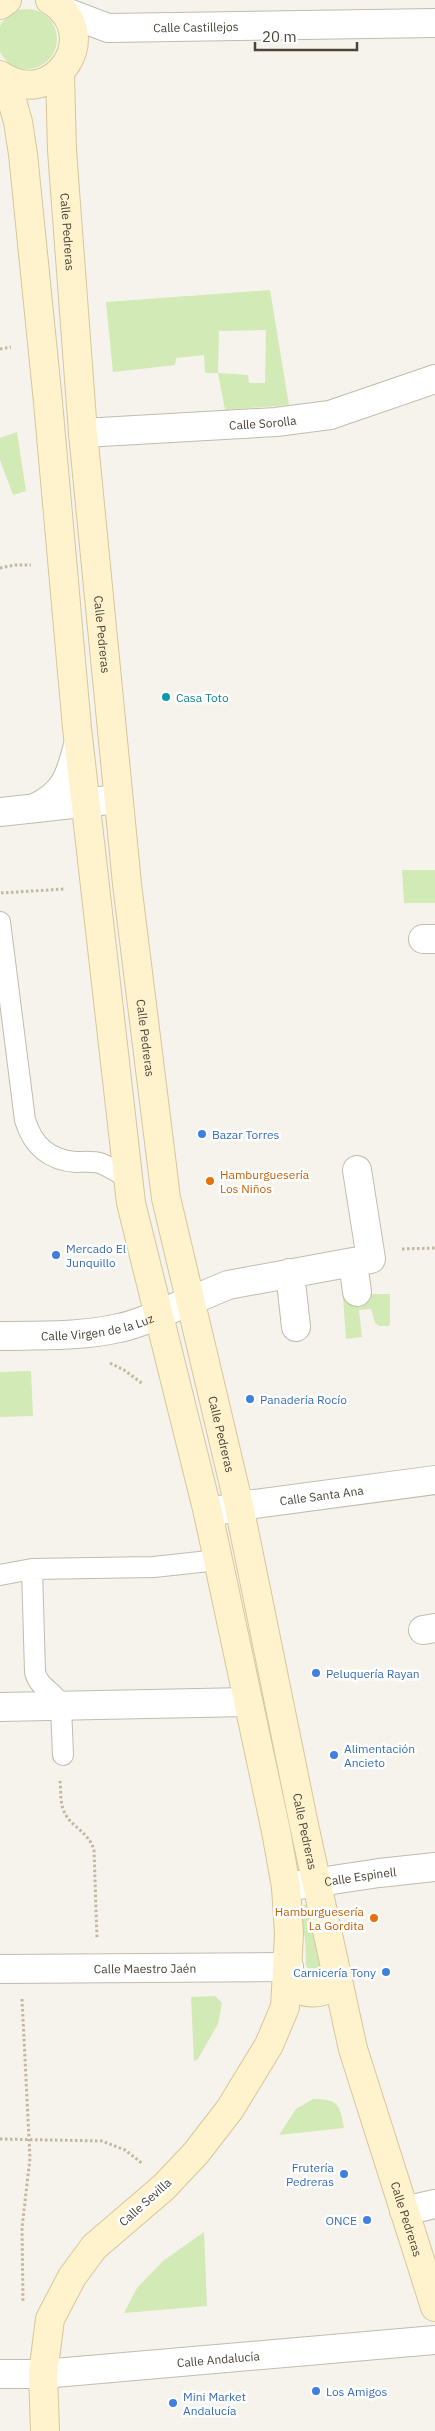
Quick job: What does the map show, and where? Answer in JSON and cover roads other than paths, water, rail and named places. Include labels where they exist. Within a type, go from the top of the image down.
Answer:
[{"type":"main road","points":[[0,5],[6,0]]},
{"type":"main road","name":"Calle Pedreras","points":[[54,3],[72,28],[66,63],[62,150],[83,433],[118,799],[166,1198],[239,1506],[304,1825],[353,2048],[435,2308]]},
{"type":"main road","points":[[3,77],[19,84],[32,85],[45,82],[66,63]]},
{"type":"main road","points":[[3,77],[18,122],[23,154],[48,402],[78,744],[131,1203],[208,1513],[286,1887],[288,1976],[299,1991],[313,1994],[339,1985]]},
{"type":"main road","name":"Calle Sevilla","points":[[45,2431],[43,2374],[50,2320],[72,2277],[94,2247],[164,2187],[196,2153],[230,2109],[279,2024],[285,2007],[288,1976]]},
{"type":"street","name":"Calle Castillejos","points":[[54,3],[108,28],[435,22]]},
{"type":"street","points":[[66,63],[108,28]]},
{"type":"street","name":"Calle Sorolla","points":[[83,433],[276,422],[330,415],[435,379]]},
{"type":"street","points":[[31,810],[51,799],[64,786],[70,776],[78,744]]},
{"type":"street","points":[[0,812],[118,799]]},
{"type":"street","name":"Calle Virgen de la Luz","points":[[0,1336],[80,1334],[118,1328],[141,1322],[228,1285],[371,1259],[357,1170]]},
{"type":"street","points":[[353,1262],[357,1292]]},
{"type":"street","points":[[290,1274],[296,1327]]},
{"type":"street","name":"Calle Santa Ana","points":[[208,1513],[239,1506],[435,1480]]},
{"type":"street","points":[[0,1707],[248,1702]]},
{"type":"street","name":"Calle Espinell","points":[[286,1887],[435,1867]]},
{"type":"street","name":"Calle Maestro Jaén","points":[[10,1969],[98,1968],[288,1976]]},
{"type":"street","points":[[404,2211],[435,2204]]},
{"type":"street","name":"Calle Andalucía","points":[[0,2374],[43,2374],[435,2340]]},
{"type":"lane","points":[[0,922],[25,1120],[30,1135],[38,1147],[51,1156],[66,1160],[98,1163],[112,1168],[128,1178]]},
{"type":"lane","points":[[0,1575],[32,1569],[154,1566],[218,1560]]},
{"type":"lane","points":[[32,1569],[35,1672],[37,1681],[45,1690],[58,1698],[61,1706],[63,1755]]},
{"type":"place","name":"Casa Toto","points":[[166,697]]},
{"type":"place","name":"Bazar Torres","points":[[202,1134]]},
{"type":"place","name":"Hamburguesería Los Niños","points":[[210,1181]]},
{"type":"place","name":"Mercado El Junquillo","points":[[56,1255]]},
{"type":"place","name":"Panadería Rocío","points":[[250,1399]]},
{"type":"place","name":"Peluquería Rayan","points":[[316,1673]]},
{"type":"place","name":"Alimentación Ancieto","points":[[334,1755]]},
{"type":"place","name":"Hamburguesería La Gordita","points":[[374,1918]]},
{"type":"place","name":"Carnicería Tony","points":[[386,1972]]},
{"type":"place","name":"Frutería Pedreras","points":[[344,2174]]},
{"type":"place","name":"ONCE","points":[[367,2220]]},
{"type":"place","name":"Los Amigos","points":[[316,2391]]},
{"type":"place","name":"Mini Market Andalucía","points":[[173,2403]]}]
